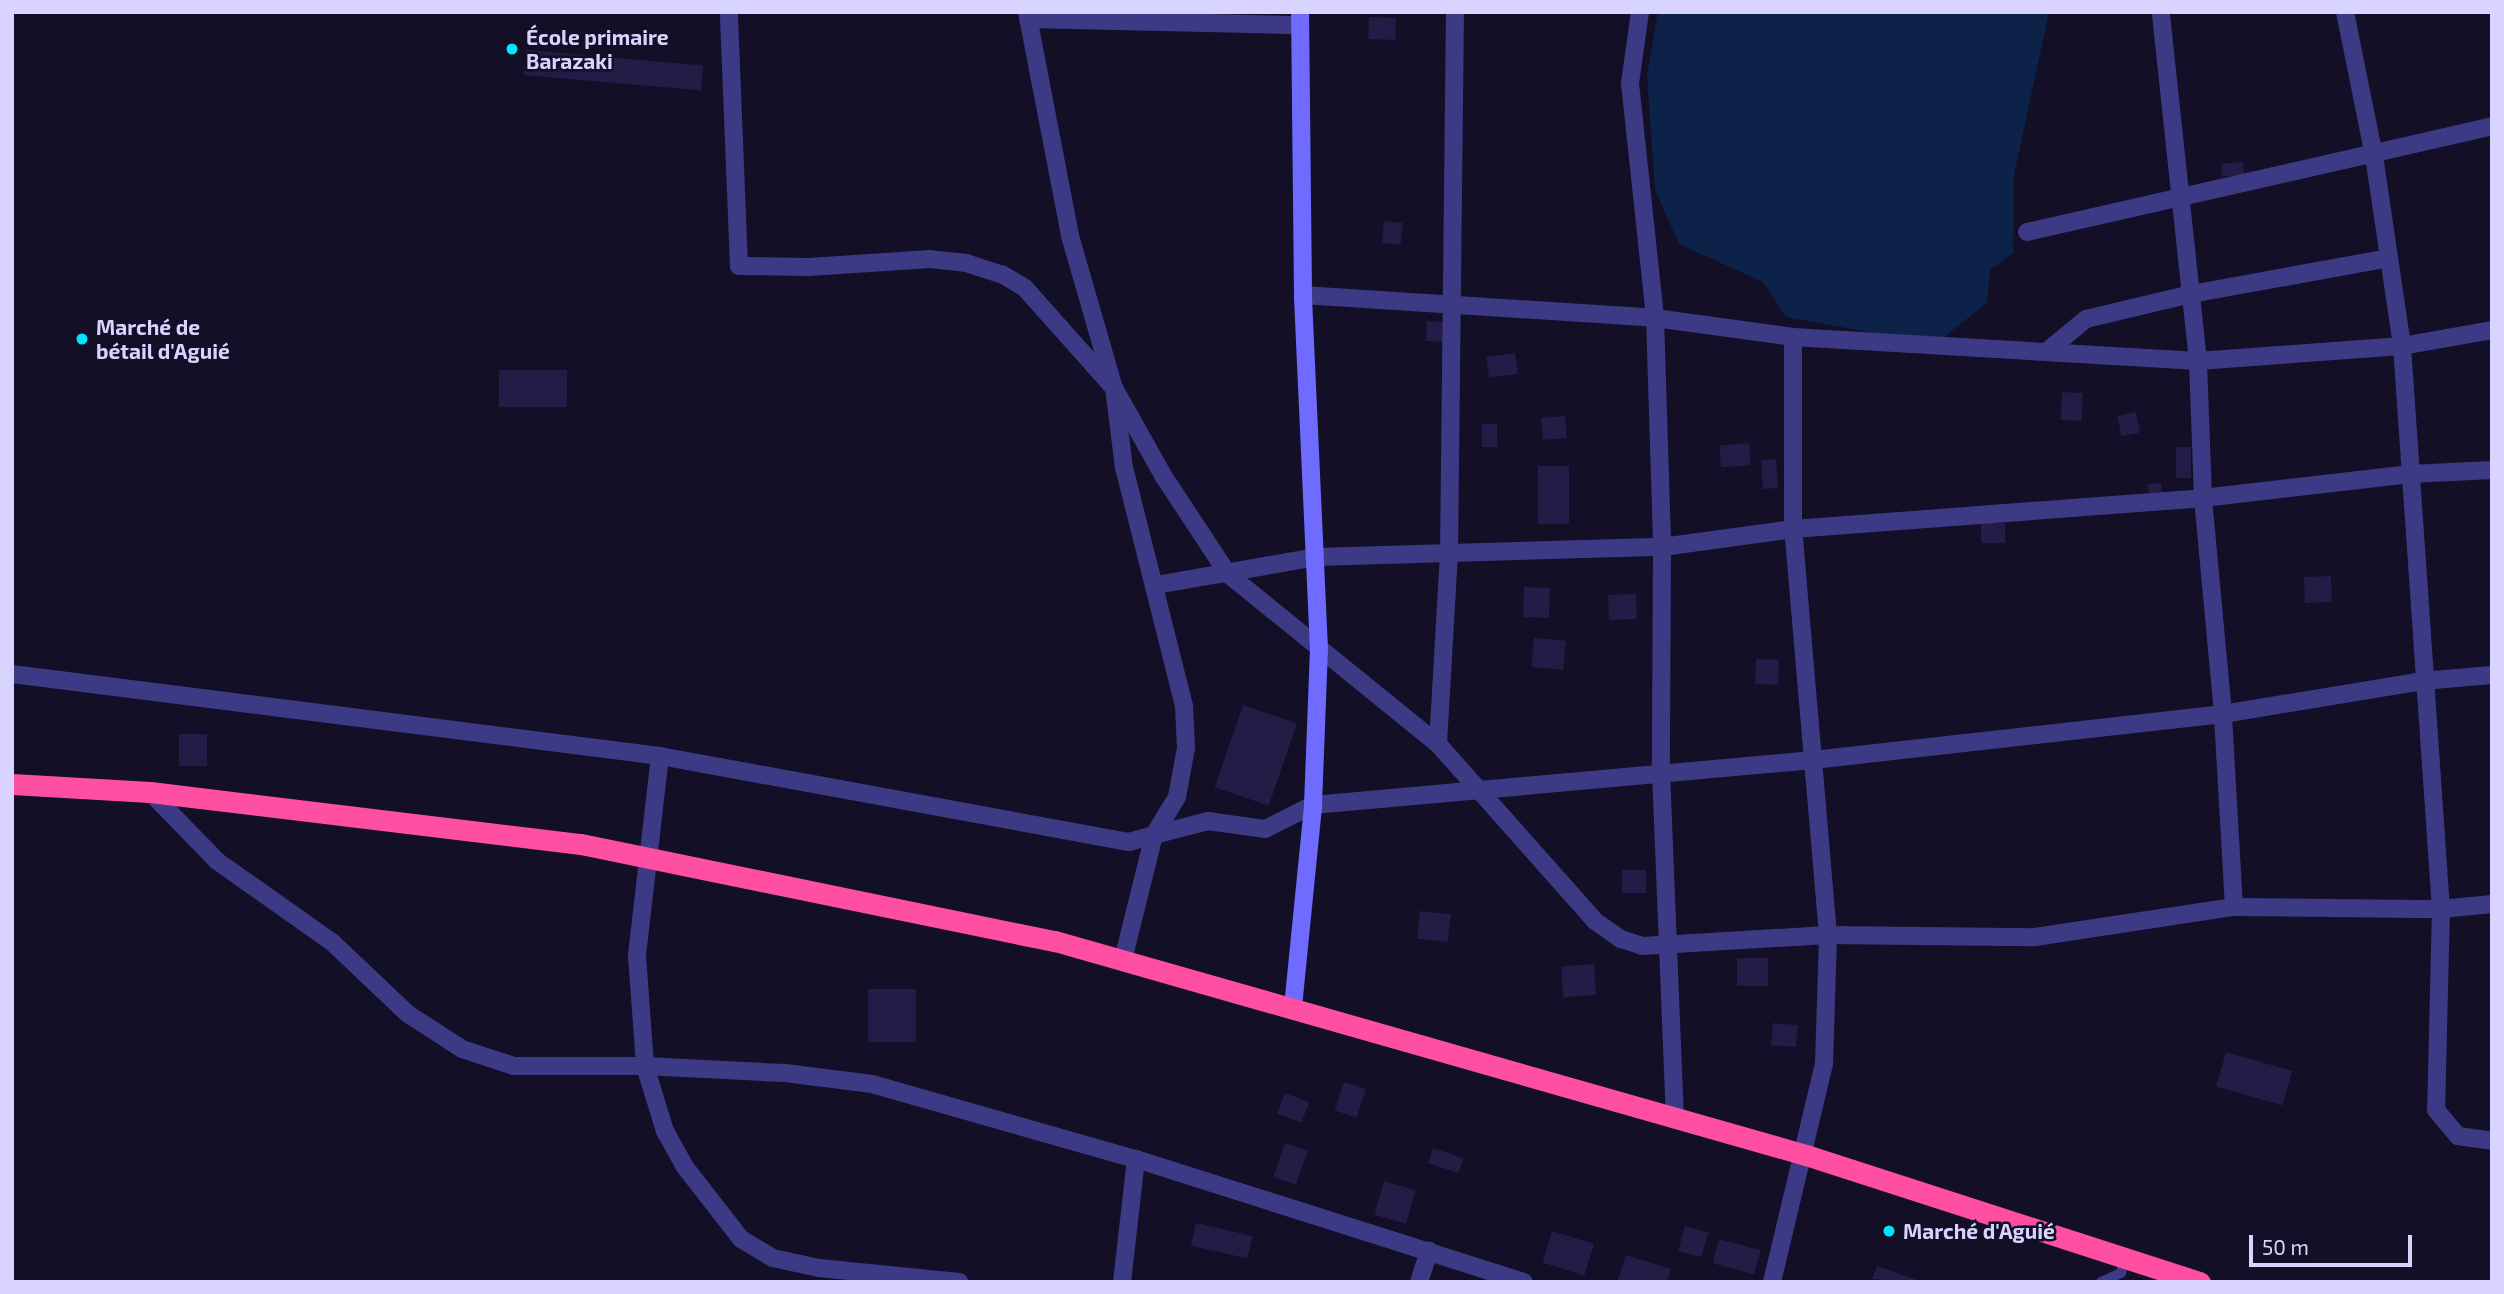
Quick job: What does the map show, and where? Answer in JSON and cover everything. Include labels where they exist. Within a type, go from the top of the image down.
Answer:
[{"type":"highway","points":[[12,784],[150,792],[427,823],[648,858],[905,908],[1123,960],[1675,1117],[1806,1155],[2200,1282]]},
{"type":"street","points":[[729,12],[739,266],[809,267],[930,259],[967,263],[1003,275],[1025,288],[1114,388],[1164,477],[1228,574],[1438,744],[1595,920],[1620,939],[1643,946],[1828,935],[2035,937],[2234,907],[2441,909],[2492,904]]},
{"type":"street","points":[[1438,744],[1449,555],[1455,12]]},
{"type":"street","points":[[1640,12],[1630,83],[1655,318],[1662,547],[1661,772],[1671,943],[1675,1117]]},
{"type":"street","points":[[2161,12],[2198,361],[2203,498],[2224,714],[2234,907]]},
{"type":"street","points":[[2345,12],[2374,156],[2402,346],[2422,681],[2441,909],[2436,1110],[2458,1136],[2492,1141]]},
{"type":"street","points":[[1123,960],[1154,835],[1177,797],[1186,748],[1184,706],[1156,585],[1124,468],[1114,388],[1070,236],[1027,15],[1300,18],[1303,295],[1317,557],[1319,650],[1313,805],[1293,1007]]},
{"type":"street","points":[[2027,232],[2181,196],[2374,156],[2492,126]]},
{"type":"street","points":[[2046,352],[2086,319],[2191,294],[2389,258]]},
{"type":"street","points":[[1303,295],[1655,318],[1793,337],[2198,361],[2402,346],[2492,330]]},
{"type":"street","points":[[1772,1282],[1806,1155],[1824,1064],[1828,935],[1793,529],[1793,337]]},
{"type":"street","points":[[1156,585],[1317,557],[1662,547],[1793,529],[2203,498],[2411,474],[2492,470]]},
{"type":"street","points":[[12,674],[660,756],[1129,842],[1208,821],[1265,829],[1313,805],[1483,792],[1661,772],[1813,760],[2224,714],[2422,681],[2492,675]]},
{"type":"street","points":[[660,756],[637,956],[645,1066],[665,1131],[685,1167],[741,1239],[773,1258],[819,1268],[959,1282]]},
{"type":"street","points":[[150,792],[217,860],[332,942],[408,1014],[462,1049],[514,1066],[645,1066],[785,1073],[872,1084],[1136,1159],[1524,1282]]},
{"type":"street","points":[[1122,1282],[1136,1159]]},
{"type":"street","points":[[1419,1282],[1429,1251]]},
{"type":"lane","points":[[2101,1282],[2121,1273],[2125,1258]]},
{"type":"water","points":[[1658,12],[2049,12],[2014,175],[2013,253],[1990,270],[1987,303],[1944,337],[1896,337],[1786,317],[1763,282],[1679,244],[1655,190],[1647,75]]},
{"type":"building","points":[[1369,17],[1396,18],[1395,40],[1368,39]]},
{"type":"building","points":[[526,50],[703,66],[701,90],[524,75]]},
{"type":"building","points":[[2243,162],[2244,175],[2222,177],[2221,164]]},
{"type":"building","points":[[1384,221],[1403,223],[1401,245],[1382,243]]},
{"type":"building","points":[[1427,321],[1447,322],[1446,342],[1426,341]]},
{"type":"building","points":[[1515,353],[1518,374],[1489,378],[1486,357]]},
{"type":"building","points":[[499,370],[567,370],[567,407],[499,407]]},
{"type":"building","points":[[2062,392],[2083,393],[2082,421],[2061,420]]},
{"type":"building","points":[[2136,412],[2140,433],[2121,436],[2117,416]]},
{"type":"building","points":[[1565,416],[1567,438],[1543,440],[1541,418]]},
{"type":"building","points":[[1482,424],[1497,424],[1497,447],[1482,447]]},
{"type":"building","points":[[1749,443],[1751,465],[1721,468],[1719,446]]},
{"type":"building","points":[[2176,447],[2191,447],[2191,478],[2176,478]]},
{"type":"building","points":[[1776,459],[1778,488],[1763,489],[1761,460]]},
{"type":"building","points":[[1538,466],[1569,466],[1569,524],[1538,524]]},
{"type":"building","points":[[2161,483],[2162,497],[2149,498],[2148,484]]},
{"type":"building","points":[[1981,523],[2005,523],[2005,543],[1981,543]]},
{"type":"building","points":[[2331,576],[2332,602],[2305,603],[2304,577]]},
{"type":"building","points":[[1524,587],[1550,588],[1549,618],[1523,617]]},
{"type":"building","points":[[1636,594],[1637,619],[1609,620],[1608,595]]},
{"type":"building","points":[[1534,638],[1566,641],[1563,670],[1531,667]]},
{"type":"building","points":[[1756,659],[1779,660],[1778,685],[1755,684]]},
{"type":"building","points":[[1243,705],[1297,724],[1269,806],[1215,787]]},
{"type":"building","points":[[179,734],[207,734],[207,766],[179,766]]},
{"type":"building","points":[[1622,870],[1646,870],[1646,893],[1622,893]]},
{"type":"building","points":[[1420,911],[1451,914],[1448,942],[1417,939]]},
{"type":"building","points":[[1737,958],[1768,958],[1768,986],[1737,986]]},
{"type":"building","points":[[1594,964],[1596,995],[1563,997],[1561,966]]},
{"type":"building","points":[[868,989],[916,989],[916,1042],[868,1042]]},
{"type":"building","points":[[1773,1023],[1798,1025],[1796,1047],[1771,1045]]},
{"type":"building","points":[[2226,1052],[2292,1071],[2282,1106],[2216,1087]]},
{"type":"building","points":[[1344,1082],[1366,1089],[1357,1118],[1335,1111]]},
{"type":"building","points":[[1285,1093],[1309,1102],[1301,1123],[1277,1114]]},
{"type":"building","points":[[1285,1143],[1308,1151],[1296,1185],[1273,1177]]},
{"type":"building","points":[[1433,1148],[1463,1158],[1458,1173],[1428,1163]]},
{"type":"building","points":[[1384,1181],[1416,1190],[1406,1224],[1374,1215]]},
{"type":"building","points":[[1196,1223],[1253,1236],[1247,1258],[1191,1245]]},
{"type":"building","points":[[1685,1226],[1708,1232],[1701,1257],[1678,1251]]},
{"type":"building","points":[[1552,1231],[1594,1244],[1584,1275],[1542,1263]]},
{"type":"building","points":[[1719,1239],[1761,1250],[1754,1274],[1713,1263]]},
{"type":"building","points":[[1626,1255],[1671,1269],[1667,1282],[1617,1282]]},
{"type":"building","points":[[1877,1266],[1917,1280],[1872,1279]]},
{"type":"place","name":"École primaire Barazaki","points":[[512,49]]},
{"type":"place","name":"Marché de bétail d'Aguié","points":[[82,339]]},
{"type":"place","name":"Marché d'Aguié","points":[[1889,1231]]}]
